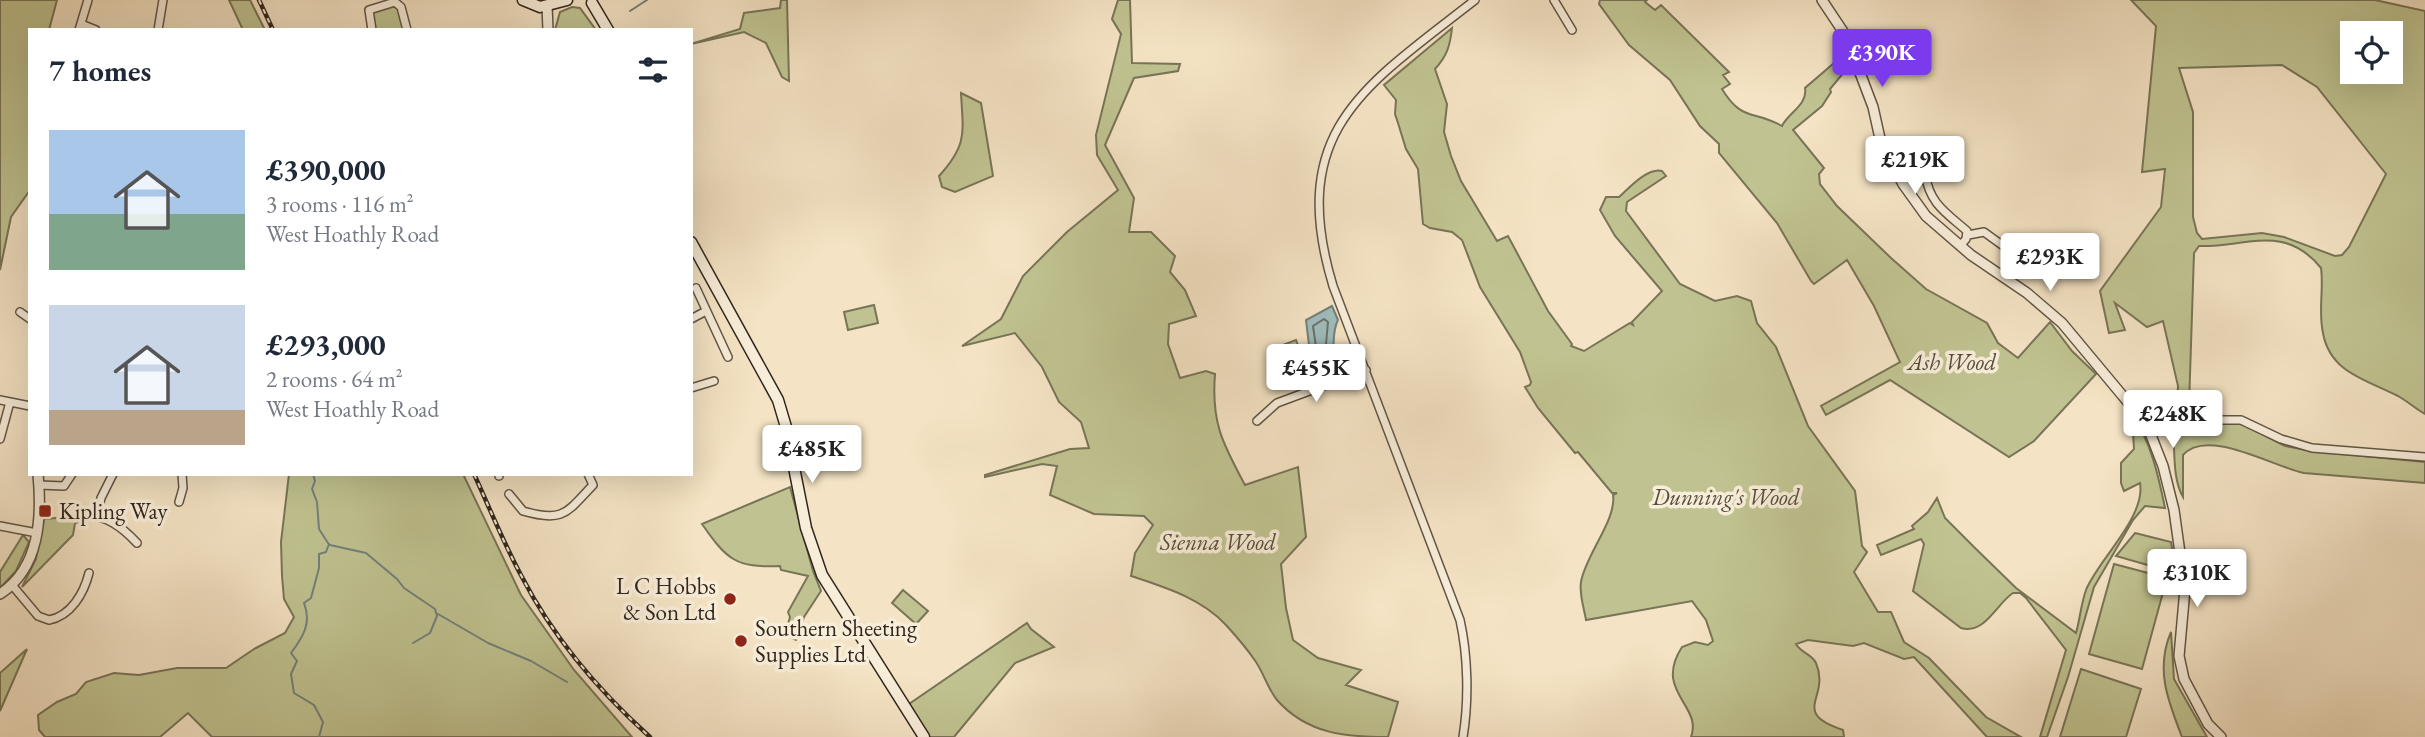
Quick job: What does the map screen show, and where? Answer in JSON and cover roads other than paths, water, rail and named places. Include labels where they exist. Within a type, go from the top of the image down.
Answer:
[{"type":"main road","points":[[523,0],[533,5],[547,6],[567,0]]},
{"type":"main road","points":[[590,1],[607,28]]},
{"type":"main road","points":[[693,246],[778,400],[806,528],[822,575],[924,737]]},
{"type":"street","points":[[80,27],[89,0]]},
{"type":"street","points":[[158,28],[163,0]]},
{"type":"street","points":[[1463,737],[1466,719],[1464,638],[1460,620],[1333,286],[1322,251],[1318,194],[1328,150],[1344,114],[1361,94],[1475,0]]},
{"type":"street","points":[[1554,0],[1572,30]]},
{"type":"street","points":[[1822,0],[1846,36],[1873,107],[1881,143],[1903,184],[1926,216],[1960,246],[2027,293],[2062,323],[2147,425],[2163,466],[2174,510],[2185,589],[2179,656],[2184,679],[2208,724],[2221,737]]},
{"type":"street","points":[[372,28],[369,10],[382,2],[398,4],[406,28]]},
{"type":"street","points":[[547,6],[548,28]]},
{"type":"street","points":[[1938,154],[1925,174],[1928,192],[1932,201],[1968,234]]},
{"type":"street","points":[[1960,246],[1968,234],[1984,232],[2002,245]]},
{"type":"street","points":[[696,288],[729,357]]},
{"type":"street","points":[[693,318],[706,311]]},
{"type":"street","points":[[20,312],[28,318]]},
{"type":"street","points":[[1256,421],[1277,403],[1366,370]]},
{"type":"street","points":[[693,387],[715,381]]},
{"type":"street","points":[[0,400],[28,406]]},
{"type":"street","points":[[0,439],[10,402]]},
{"type":"street","points":[[2147,425],[2175,420],[2241,420],[2281,439],[2312,448],[2425,457]]},
{"type":"street","points":[[0,594],[12,585],[33,554],[37,533],[38,476]]},
{"type":"street","points":[[39,485],[64,486],[71,476]]},
{"type":"street","points":[[97,516],[101,498],[112,476]]},
{"type":"street","points":[[179,502],[183,488],[182,476]]},
{"type":"street","points":[[509,494],[523,511],[562,516],[569,512],[593,485],[589,476]]},
{"type":"street","points":[[83,517],[97,516],[118,525],[137,543]]},
{"type":"street","points":[[0,526],[37,533]]},
{"type":"street","points":[[12,585],[38,616],[49,620],[64,615],[90,585],[89,573]]},
{"type":"water","points":[[1332,306],[1338,320],[1332,355],[1331,360],[1321,365],[1311,362],[1306,320]]},
{"type":"waterway","points":[[630,11],[647,0]]},
{"type":"waterway","points":[[314,476],[312,489],[317,502],[319,529],[328,543]]},
{"type":"waterway","points":[[319,737],[323,722],[314,705],[294,693],[291,674],[297,661],[291,653],[307,623],[304,603],[311,598],[319,568],[319,554],[326,552],[329,544]]},
{"type":"waterway","points":[[330,545],[366,553],[404,588],[435,609],[437,616],[430,633],[413,643]]},
{"type":"waterway","points":[[438,614],[488,643],[531,661],[567,682]]},
{"type":"railway","points":[[259,0],[272,28]]},
{"type":"railway","points":[[475,476],[515,565],[548,621],[579,663],[650,737]]},
{"type":"place","name":"Kipling Way","points":[[45,511]]},
{"type":"place","name":"L C Hobbs & Son Ltd","points":[[730,599]]},
{"type":"place","name":"Southern Sheeting Supplies Ltd","points":[[741,641]]},
{"type":"park label","name":"Ash Wood","points":[[1952,362]]},
{"type":"park label","name":"Dunning's Wood","points":[[1726,497]]},
{"type":"park label","name":"Sienna Wood","points":[[1218,542]]}]
